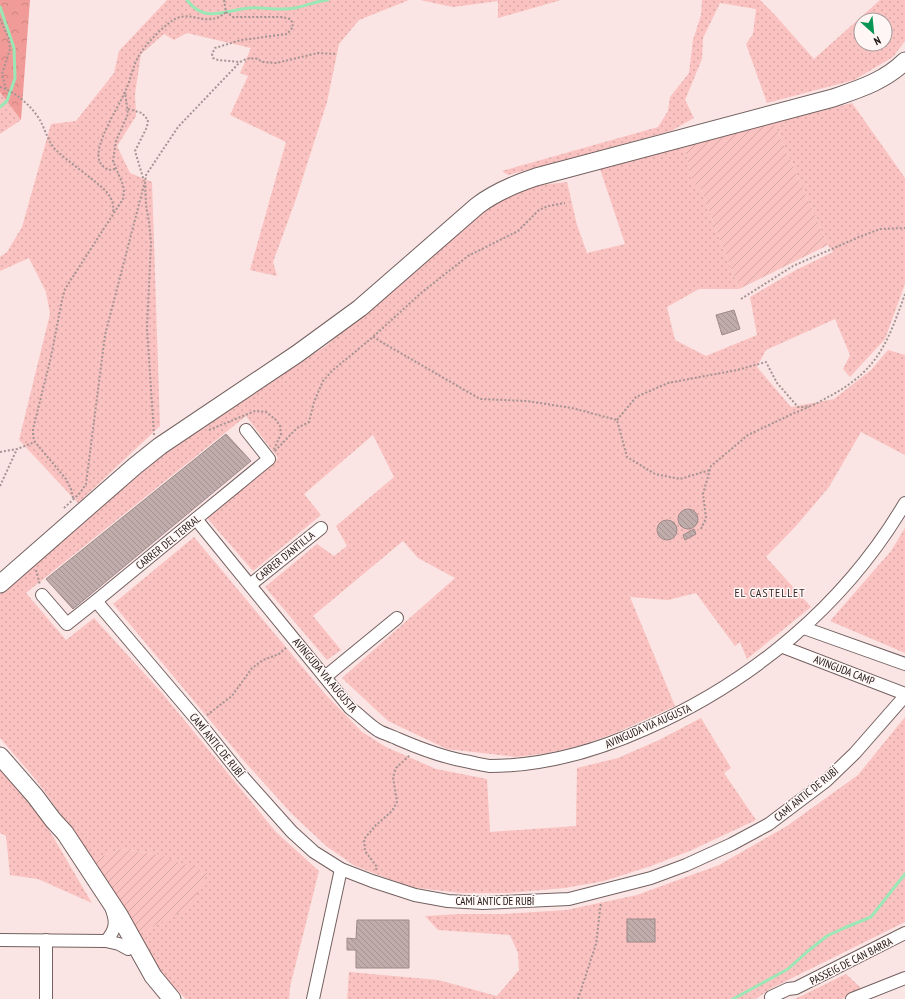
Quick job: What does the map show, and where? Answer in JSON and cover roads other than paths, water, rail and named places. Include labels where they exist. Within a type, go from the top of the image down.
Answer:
[{"type":"main road","points":[[0,584],[160,446],[297,354],[360,308],[477,206],[497,193],[523,181],[546,174],[833,98],[881,80],[905,61]]},
{"type":"main road","points":[[0,756],[65,833],[129,932],[153,976],[172,999]]},
{"type":"main road","points":[[53,820],[111,934],[128,949],[146,977],[164,999]]},
{"type":"street","name":"CARRER DEL TERRAL","points":[[42,595],[67,624],[96,601],[269,459],[246,430]]},
{"type":"street","name":"AVINGUDA VIA AUGUSTA","points":[[196,519],[350,708],[379,731],[417,748],[451,759],[489,766],[536,763],[576,754],[620,740],[693,707],[740,678],[783,646],[804,628],[852,578],[905,503]]},
{"type":"street","name":"CARRER D'ANTILLA","points":[[250,585],[321,528]]},
{"type":"street","name":"CAMÍ ANTIC DE RUBÍ","points":[[96,601],[198,721],[242,776],[292,832],[314,852],[341,869],[372,881],[415,895],[448,901],[483,903],[569,899],[651,878],[686,865],[732,844],[769,824],[826,781],[875,731],[905,695]]},
{"type":"street","points":[[325,677],[397,618]]},
{"type":"street","points":[[804,628],[905,664]]},
{"type":"street","name":"AVINGUDA CAMP","points":[[783,646],[905,695]]},
{"type":"street","points":[[313,999],[341,869]]},
{"type":"street","points":[[0,940],[46,940],[111,934],[115,918],[108,898]]},
{"type":"street","name":"PASSEIG DE CAN BARRA","points":[[770,998],[788,989],[796,988],[905,933]]},
{"type":"street","points":[[46,940],[46,999]]},
{"type":"street","points":[[852,999],[905,978]]},
{"type":"street","name":"PASSEIG DE CAN BARRA","points":[[788,999],[796,988]]},
{"type":"waterway","points":[[187,0],[201,12],[208,14],[224,13],[249,8],[289,9],[328,0]]},
{"type":"waterway","points":[[0,7],[14,48],[15,78],[11,90]]},
{"type":"waterway","points":[[0,107],[7,101],[10,92]]},
{"type":"waterway","points":[[733,999],[788,969],[827,936],[871,917],[905,874]]},
{"type":"district","name":"EL CASTELLET","points":[[770,592]]}]
